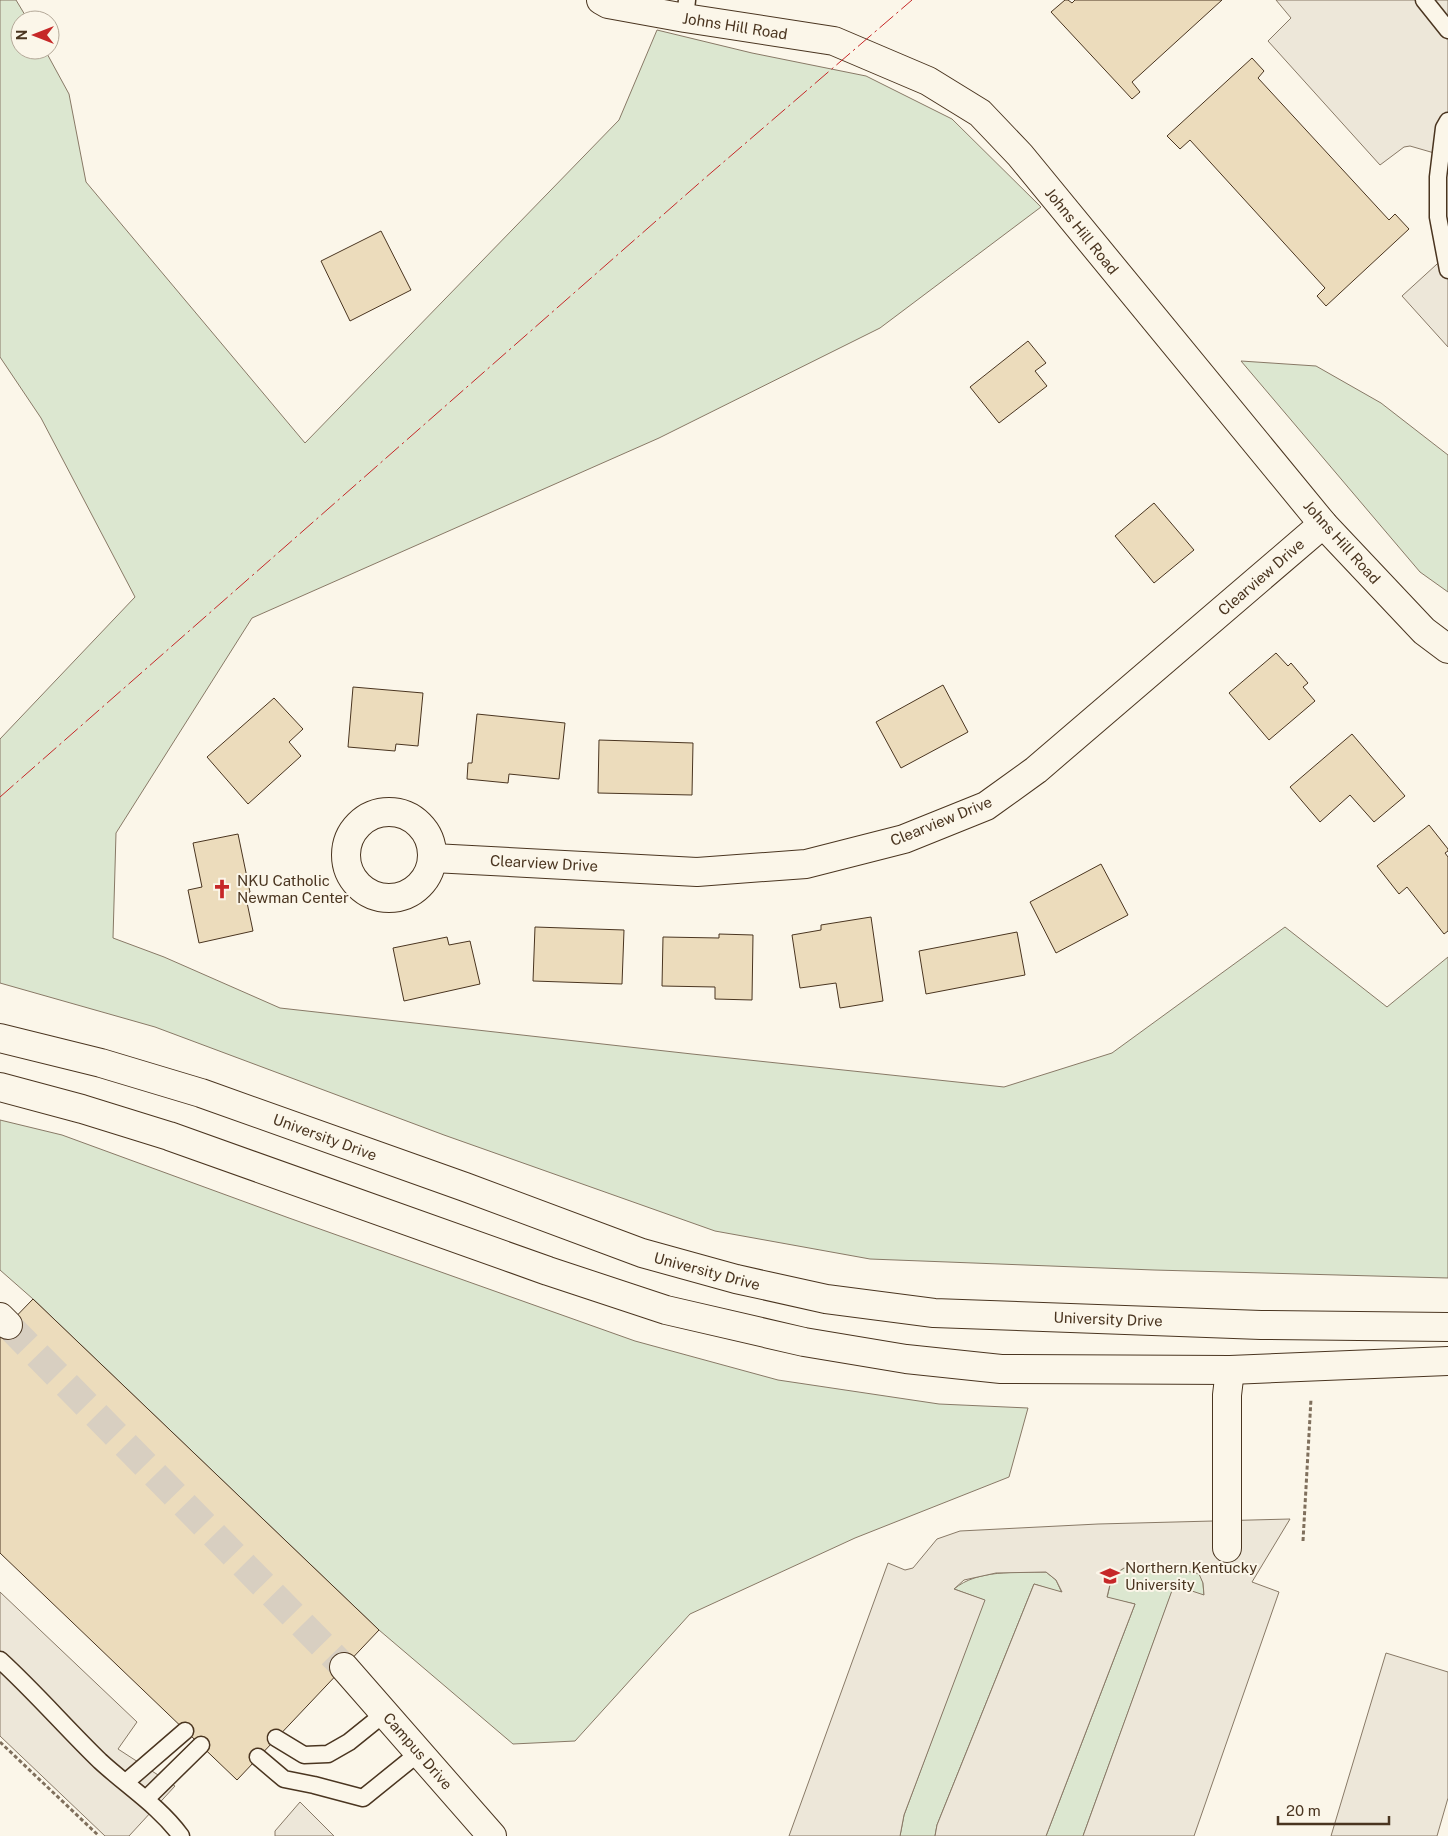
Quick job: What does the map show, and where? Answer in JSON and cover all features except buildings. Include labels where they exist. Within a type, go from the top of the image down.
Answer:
[{"type":"street","name":"Johns Hill Road","points":[[601,0],[608,4],[686,9],[834,41],[928,81],[980,113],[1020,155],[1323,524],[1424,631],[1448,650]]},
{"type":"street","name":"Clearview Drive","points":[[433,858],[697,872],[806,864],[904,839],[986,806],[1036,770],[1323,524]]},
{"type":"street","name":"University Drive","points":[[0,1038],[101,1063],[201,1093],[465,1187],[642,1253],[736,1279],[826,1299],[934,1313],[1261,1325],[1448,1327]]},
{"type":"street","points":[[0,1087],[82,1109],[169,1136],[548,1271],[666,1310],[795,1340],[906,1359],[1001,1368],[1230,1370],[1448,1360]]},
{"type":"street","points":[[1227,1548],[1227,1395],[1230,1370]]},
{"type":"street","name":"Campus Drive","points":[[344,1667],[492,1836]]},
{"type":"lane","points":[[1424,0],[1448,30]]},
{"type":"lane","points":[[1448,121],[1444,128],[1438,177],[1438,217],[1448,270]]},
{"type":"lane","points":[[0,1660],[101,1762],[172,1824],[181,1836]]},
{"type":"lane","points":[[276,1738],[304,1755],[328,1754],[349,1742],[385,1713]]},
{"type":"lane","points":[[126,1782],[186,1731]]},
{"type":"lane","points":[[146,1800],[201,1746]]},
{"type":"lane","points":[[258,1757],[284,1779],[314,1784],[363,1798],[420,1752]]},
{"type":"path","points":[[1303,1541],[1312,1394],[1310,1366]]},
{"type":"path","points":[[0,1742],[99,1836]]},
{"type":"green space","points":[[0,0],[16,0],[22,10],[10,10],[10,60],[50,60],[69,94],[86,182],[305,443],[619,120],[657,30],[752,53],[866,76],[952,119],[1041,207],[880,328],[659,438],[252,618],[116,833],[113,938],[164,957],[280,1008],[1004,1087],[1112,1053],[1285,927],[1387,1007],[1448,957],[1448,1278],[1154,1270],[870,1259],[715,1231],[444,1135],[155,1027],[0,983],[0,739],[135,597],[41,418],[0,357]]},
{"type":"green space","points":[[1241,361],[1316,366],[1381,403],[1448,455],[1448,592],[1420,572]]},
{"type":"green space","points":[[0,1120],[62,1135],[635,1341],[778,1380],[939,1404],[1028,1408],[1009,1477],[855,1538],[690,1614],[575,1741],[513,1744],[379,1630],[33,1299],[0,1270]]},
{"type":"green space","points":[[1124,1568],[1183,1570],[1200,1574],[1204,1596],[1174,1586],[1083,1836],[1046,1836],[1135,1604],[1107,1598],[1112,1576]]},
{"type":"green space","points":[[1046,1572],[1056,1580],[1062,1593],[1034,1584],[937,1825],[935,1836],[900,1836],[904,1815],[984,1600],[954,1589],[974,1578],[986,1575]]},
{"type":"shaded area","points":[[1276,0],[1448,0],[1448,157],[1410,146],[1404,147],[1380,165],[1268,41],[1291,18]]},
{"type":"shaded area","points":[[1448,254],[1448,347],[1402,296]]},
{"type":"shaded area","points":[[1290,1519],[1252,1582],[1279,1592],[1194,1836],[1083,1836],[1174,1585],[1204,1595],[1203,1583],[1199,1574],[1183,1570],[1124,1568],[1112,1576],[1107,1597],[1135,1604],[1046,1836],[935,1836],[937,1825],[1034,1584],[1062,1592],[1056,1580],[1046,1572],[996,1573],[964,1580],[954,1589],[985,1600],[904,1815],[900,1836],[789,1836],[888,1563],[905,1570],[913,1568],[937,1539],[960,1531],[1098,1524]]},
{"type":"shaded area","points":[[0,1592],[137,1722],[118,1749],[175,1786],[129,1836],[105,1836],[0,1736]]},
{"type":"shaded area","points":[[1386,1653],[1448,1672],[1448,1798],[1437,1836],[1331,1836]]},
{"type":"shaded area","points":[[300,1802],[334,1836],[275,1836],[275,1831]]},
{"type":"tunnel","points":[[8,1325],[344,1667]]},
{"type":"power","points":[[0,797],[705,178],[912,0]]},
{"type":"place","name":"NKU Catholic Newman Center","points":[[222,889]]},
{"type":"place","name":"Northern Kentucky University","points":[[1110,1576]]}]
